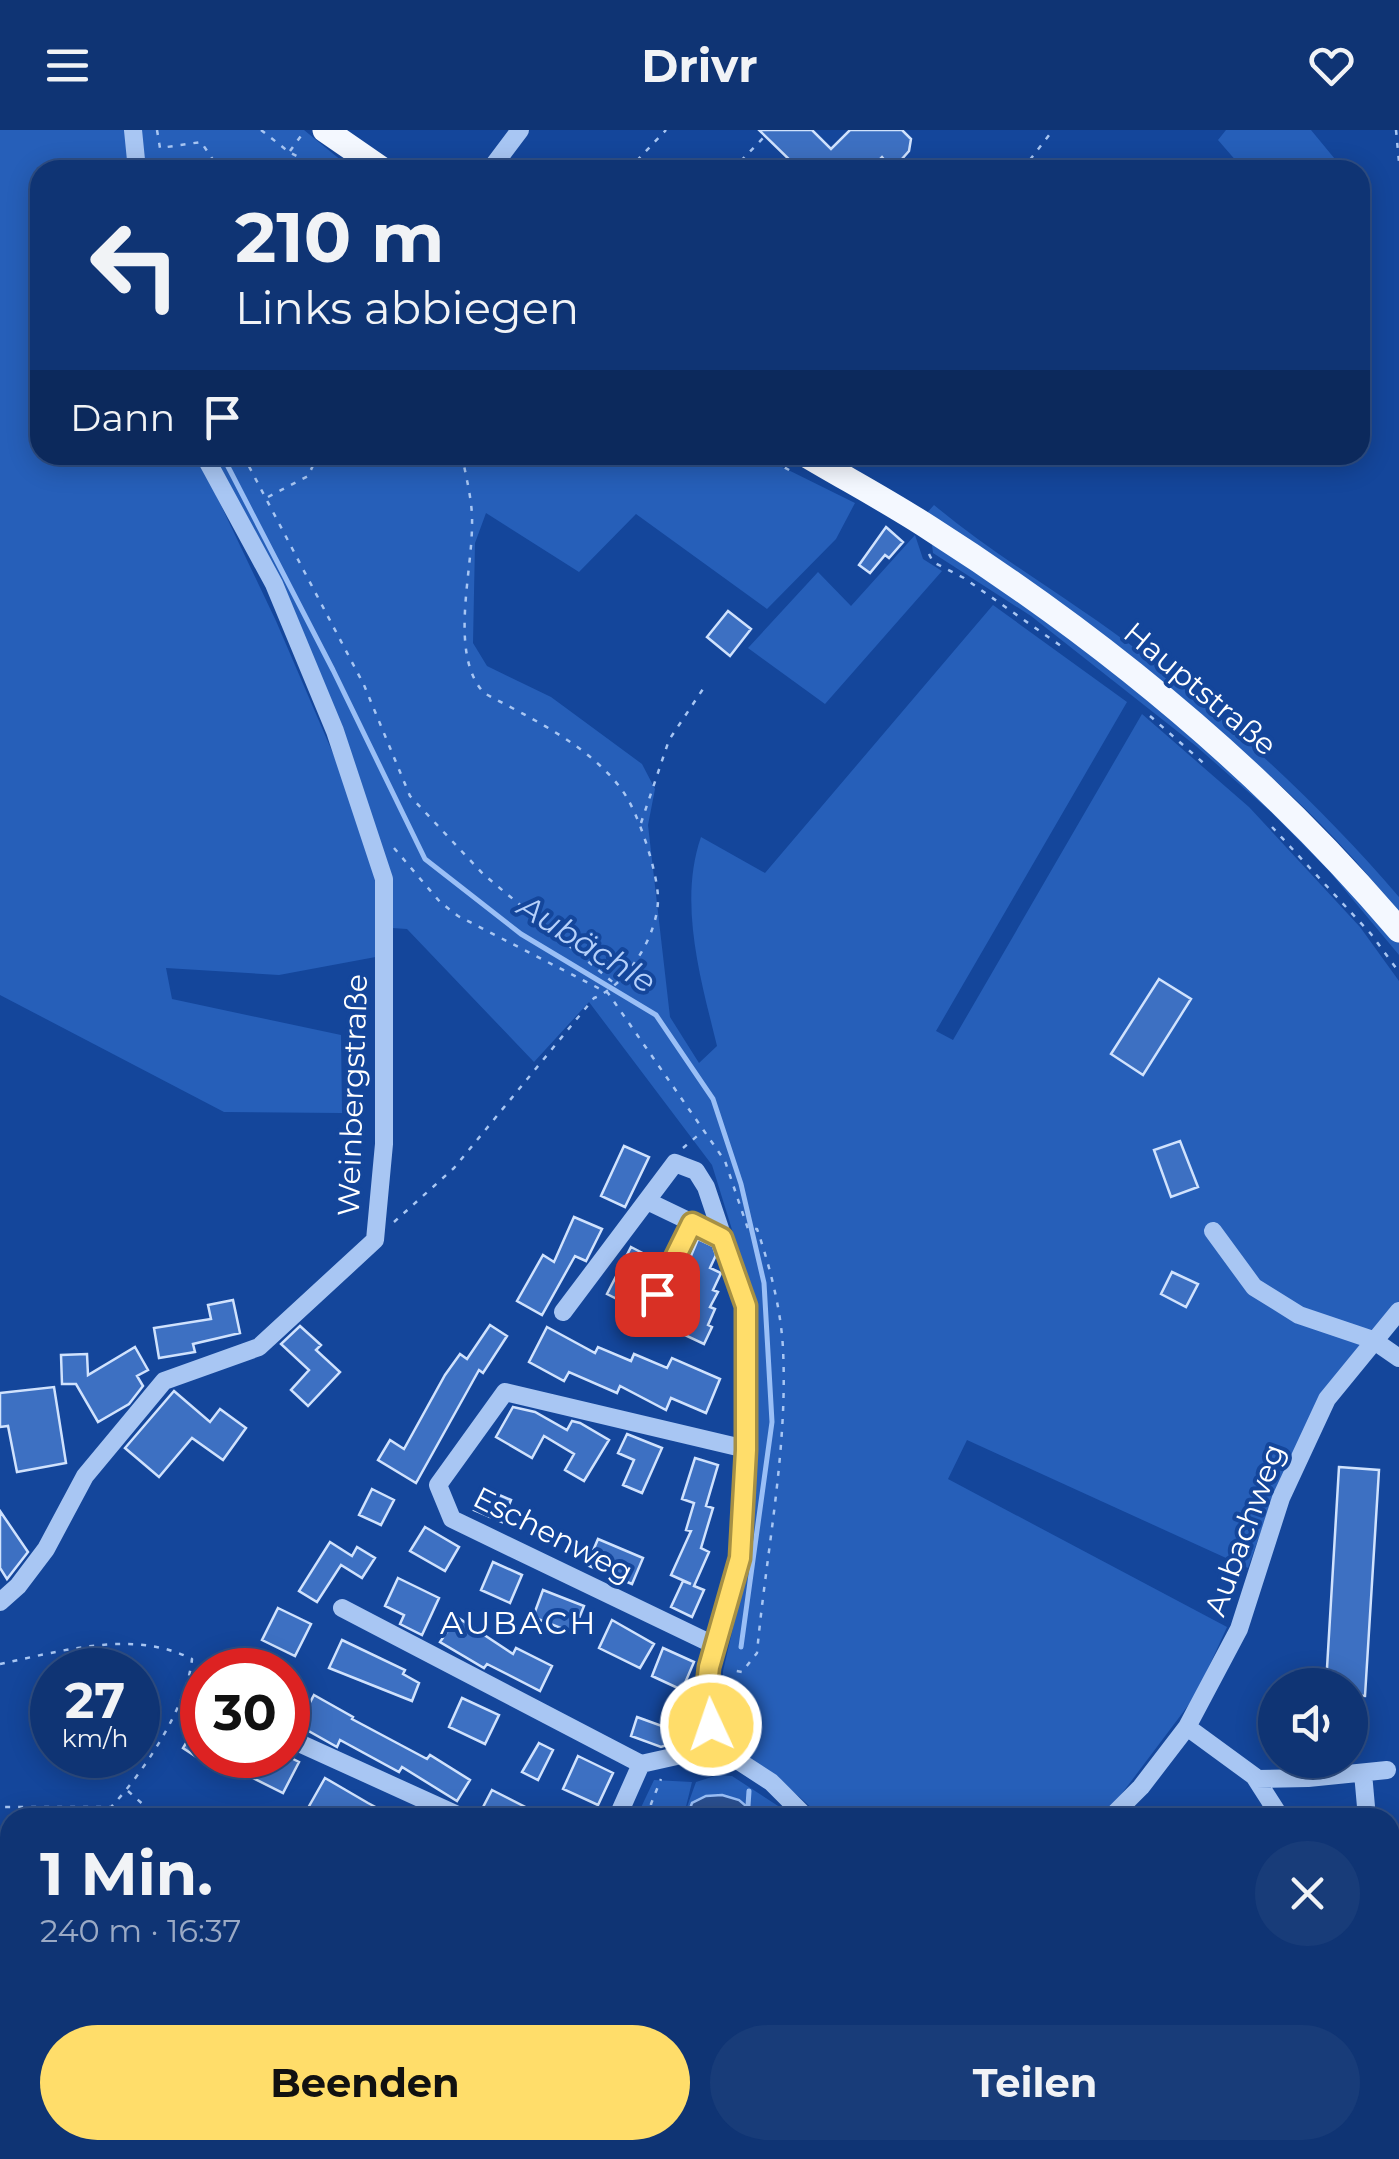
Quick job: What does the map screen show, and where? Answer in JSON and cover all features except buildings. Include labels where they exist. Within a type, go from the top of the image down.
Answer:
[{"type":"main road","points":[[325,130],[368,160]]},
{"type":"main road","name":"Hauptstraße","points":[[823,465],[932,530],[1075,628],[1223,748],[1292,811],[1399,930]]},
{"type":"street","points":[[132,130],[136,160]]},
{"type":"street","points":[[498,160],[520,130]]},
{"type":"street","name":"Weinbergstraße","points":[[0,1602],[18,1586],[46,1548],[93,1464],[164,1381],[259,1347],[375,1240],[384,1144],[384,879],[335,731],[274,584],[209,465]]},
{"type":"street","points":[[563,1312],[675,1162],[696,1171],[706,1186],[746,1306],[746,1450],[740,1558],[714,1645],[705,1703],[717,1747],[772,1782],[798,1808]]},
{"type":"street","points":[[647,1200],[722,1238]]},
{"type":"street","points":[[657,1294],[692,1223]]},
{"type":"street","points":[[1213,1231],[1254,1288],[1299,1314],[1373,1340],[1399,1358]]},
{"type":"street","name":"Aubachweg","points":[[1120,1808],[1187,1727],[1239,1629],[1281,1498],[1328,1399],[1399,1312]]},
{"type":"street","name":"Eschenweg","points":[[714,1645],[452,1519],[438,1485],[505,1392],[746,1450]]},
{"type":"street","points":[[342,1608],[640,1764],[717,1747]]},
{"type":"street","points":[[1187,1727],[1256,1780],[1274,1808]]},
{"type":"street","points":[[310,1748],[442,1808]]},
{"type":"street","points":[[621,1808],[640,1764]]},
{"type":"street","points":[[1368,1772],[1387,1770]]},
{"type":"street","points":[[1256,1780],[1283,1778]]},
{"type":"street","points":[[1364,1778],[1366,1808]]},
{"type":"path","points":[[157,130],[160,148],[202,142],[214,160]]},
{"type":"path","points":[[260,130],[305,160]]},
{"type":"path","points":[[289,152],[305,130]]},
{"type":"path","points":[[638,160],[666,130]]},
{"type":"path","points":[[1030,160],[1054,130]]},
{"type":"path","points":[[1396,130],[1399,162]]},
{"type":"path","points":[[742,160],[765,136]]},
{"type":"path","points":[[249,465],[364,685],[410,796],[483,874],[615,984]]},
{"type":"path","points":[[268,498],[308,476],[313,465]]},
{"type":"path","points":[[375,1240],[454,1168],[594,998],[608,993],[645,950],[658,900],[641,824],[622,790],[589,755],[484,693],[472,680],[465,654],[465,598],[473,520],[464,465]]},
{"type":"path","points":[[932,530],[926,548],[933,562],[964,578],[1072,654]]},
{"type":"path","points":[[641,824],[669,740],[704,689]]},
{"type":"path","points":[[1147,714],[1220,777]]},
{"type":"path","points":[[1268,822],[1371,934],[1399,972]]},
{"type":"path","points":[[388,842],[440,902],[458,916],[608,993],[725,1161],[748,1229],[757,1229],[768,1262],[783,1347],[778,1477],[758,1654],[742,1672],[709,1667]]},
{"type":"path","points":[[675,1162],[685,1146],[703,1130]]},
{"type":"path","points":[[0,1664],[85,1646],[168,1647],[180,1653]]},
{"type":"path","points":[[0,1807],[111,1807],[127,1790],[180,1701]]},
{"type":"path","points":[[127,1790],[147,1808]]},
{"type":"shaded area","points":[[0,130],[128,130],[131,160],[30,160],[30,465],[202,465],[276,621],[347,786],[377,874],[381,956],[279,975],[166,968],[172,999],[341,1035],[342,1113],[224,1112],[0,995]]},
{"type":"shaded area","points":[[137,130],[304,130],[341,160],[140,160]]},
{"type":"shaded area","points":[[1226,130],[1311,130],[1336,160],[1235,160],[1218,140]]},
{"type":"shaded area","points":[[215,465],[778,465],[855,503],[836,539],[767,609],[636,514],[579,572],[486,513],[475,543],[473,643],[487,666],[551,697],[642,764],[655,789],[648,825],[670,1017],[699,1063],[717,1046],[694,942],[692,888],[701,837],[765,873],[993,605],[1127,702],[936,1031],[953,1040],[1142,714],[1249,807],[1360,927],[1399,981],[1399,1303],[1276,1489],[1248,1568],[967,1440],[948,1479],[1227,1627],[1196,1695],[1108,1808],[811,1808],[722,1733],[723,1671],[749,1559],[755,1304],[712,1165],[589,1002],[534,1062],[407,929],[392,928],[385,863]]},
{"type":"shaded area","points":[[934,505],[1145,656],[1213,712],[1278,770],[1370,864],[1399,897],[1399,913],[1295,798],[1237,747],[1114,650],[926,514]]},
{"type":"shaded area","points":[[915,535],[923,559],[942,571],[825,704],[748,648],[818,572],[851,606]]},
{"type":"shaded area","points":[[937,541],[1138,686],[1352,883],[1399,942],[1399,955],[1329,871],[1271,812],[1196,746],[1031,616],[933,553],[932,545]]},
{"type":"shaded area","points":[[718,1775],[732,1776],[781,1808],[692,1803],[687,1808],[696,1782]]},
{"type":"shaded area","points":[[654,1780],[692,1782],[686,1808],[641,1808]]},
{"type":"shaded area","points":[[722,1795],[739,1800],[748,1808],[690,1808],[706,1796]]},
{"type":"waterway","name":"Aubächle","points":[[227,465],[425,859],[521,934],[656,1015],[713,1099],[741,1184],[764,1283],[772,1422],[741,1647]]},
{"type":"waterway","name":"Aubächle","points":[[746,1808],[749,1791]]},
{"type":"district","name":"AUBACH","points":[[519,1623]]},
{"type":"route","points":[[657,1294],[692,1223],[722,1238],[746,1306],[746,1450],[740,1558],[709,1667],[705,1703],[711,1725]]}]
